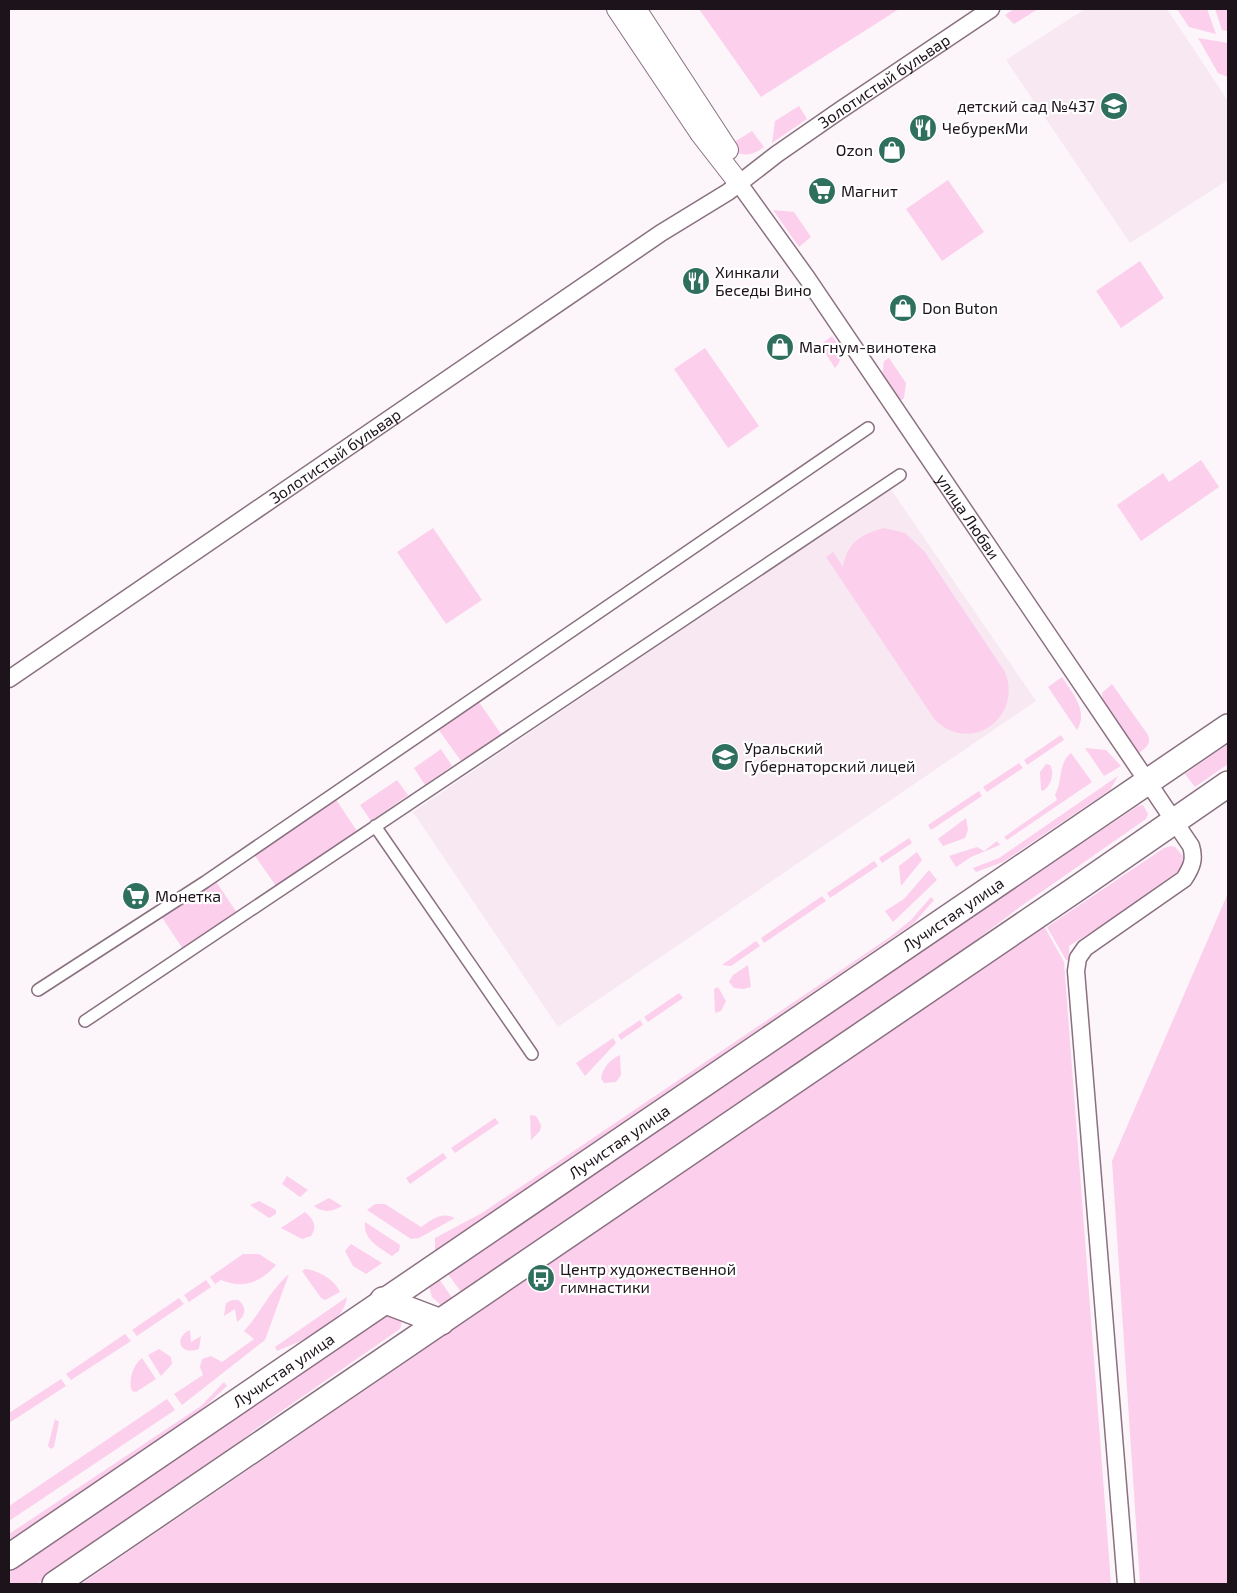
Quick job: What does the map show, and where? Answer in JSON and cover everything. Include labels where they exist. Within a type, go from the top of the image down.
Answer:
[{"type":"main road","name":"Лучистая улица","points":[[9,1557],[162,1454],[383,1300],[537,1200],[1228,727]]},
{"type":"main road","points":[[56,1584],[1071,893],[1173,820],[1228,784]]},
{"type":"main road","points":[[412,1282],[442,1322]]},
{"type":"main road","points":[[383,1300],[442,1322]]},
{"type":"street","points":[[617,9],[700,133],[741,179]]},
{"type":"street","points":[[636,9],[741,179]]},
{"type":"street","name":"Золотистый бульвар","points":[[9,679],[991,9]]},
{"type":"street","name":"улица Любви","points":[[741,179],[762,214],[1190,846],[1193,863],[1184,878],[1085,948],[1078,958],[1076,971],[1126,1584]]},
{"type":"street","points":[[38,990],[205,882],[868,428]]},
{"type":"street","points":[[85,1021],[900,475]]},
{"type":"street","points":[[376,826],[532,1054]]},
{"type":"shaded area","points":[[699,9],[899,9],[761,97]]},
{"type":"shaded area","points":[[1014,9],[1038,9],[1014,24],[1005,15]]},
{"type":"shaded area","points":[[1085,9],[1167,9],[1228,101],[1228,180],[1130,243],[1006,60]]},
{"type":"shaded area","points":[[1177,9],[1207,9],[1216,34],[1189,27]]},
{"type":"shaded area","points":[[1215,9],[1228,9],[1227,31],[1222,30]]},
{"type":"shaded area","points":[[1198,38],[1228,43],[1228,77],[1218,73]]},
{"type":"shaded area","points":[[799,106],[807,119],[772,143],[775,121]]},
{"type":"shaded area","points":[[752,131],[764,147],[755,153],[741,154],[728,146]]},
{"type":"shaded area","points":[[948,180],[984,232],[942,261],[906,209]]},
{"type":"shaded area","points":[[773,210],[794,212],[811,237],[799,247]]},
{"type":"shaded area","points":[[1140,261],[1164,298],[1121,328],[1096,291]]},
{"type":"shaded area","points":[[832,336],[841,356],[835,368],[820,345]]},
{"type":"shaded area","points":[[705,348],[759,426],[728,448],[674,369]]},
{"type":"shaded area","points":[[889,358],[906,383],[904,398],[899,402],[882,376],[884,361]]},
{"type":"shaded area","points":[[1201,460],[1219,487],[1141,541],[1117,505],[1163,473],[1169,482]]},
{"type":"shaded area","name":"Уральский Губернаторский лицей","points":[[890,488],[1036,701],[558,1027],[413,812]]},
{"type":"shaded area","points":[[433,528],[482,600],[446,624],[397,552]]},
{"type":"shaded area","points":[[884,528],[905,533],[924,551],[1005,672],[1009,688],[1007,703],[1000,716],[990,726],[978,732],[964,734],[949,730],[935,720],[826,557],[833,552],[843,567],[848,552],[856,541],[868,533]]},
{"type":"shaded area","points":[[1062,677],[1078,702],[1080,709],[1080,723],[1077,730],[1048,687]]},
{"type":"shaded area","points":[[1112,684],[1148,735],[1148,743],[1138,754],[1103,701],[1102,693]]},
{"type":"shaded area","points":[[479,702],[501,734],[461,761],[438,729]]},
{"type":"shaded area","points":[[1061,735],[1064,740],[1027,765],[1024,760]]},
{"type":"shaded area","points":[[1228,744],[1228,764],[1195,787],[1185,774]]},
{"type":"shaded area","points":[[1085,748],[1106,750],[1121,766],[1104,776]]},
{"type":"shaded area","points":[[441,749],[452,766],[425,785],[414,768]]},
{"type":"shaded area","points":[[1071,753],[1092,782],[1007,840],[1004,837],[1057,800],[1055,795],[1062,767]]},
{"type":"shaded area","points":[[1019,763],[1023,768],[987,792],[983,787]]},
{"type":"shaded area","points":[[1046,764],[1050,765],[1052,775],[1048,786],[1043,791],[1041,790],[1040,772]]},
{"type":"shaded area","points":[[1118,776],[1110,790],[1003,862],[976,872],[973,868],[999,858]]},
{"type":"shaded area","points":[[397,780],[408,795],[371,821],[360,805]]},
{"type":"shaded area","points":[[979,791],[982,796],[931,830],[928,825]]},
{"type":"shaded area","points":[[335,798],[357,831],[276,886],[253,853]]},
{"type":"shaded area","points":[[1143,805],[1148,814],[1146,819],[1024,904],[906,993],[464,1296],[445,1270],[1138,806]]},
{"type":"shaded area","points":[[966,818],[968,830],[965,838],[943,846],[938,839]]},
{"type":"shaded area","points":[[909,838],[912,843],[882,863],[879,858]]},
{"type":"shaded area","points":[[997,841],[1000,845],[971,857],[956,867],[949,856],[977,847],[984,851]]},
{"type":"shaded area","points":[[1175,847],[1183,856],[1181,869],[1107,922],[1069,946],[1069,961],[1066,960],[1047,927],[1164,848]]},
{"type":"shaded area","points":[[917,852],[922,860],[901,886],[899,866]]},
{"type":"shaded area","points":[[874,861],[878,866],[830,898],[827,893]]},
{"type":"shaded area","points":[[929,870],[937,880],[893,922],[885,911],[904,899]]},
{"type":"shaded area","points":[[215,880],[237,913],[183,949],[161,916]]},
{"type":"shaded area","points":[[1228,893],[1228,1584],[1140,1584],[1112,1161]]},
{"type":"shaded area","points":[[822,896],[826,901],[764,943],[761,938]]},
{"type":"shaded area","points":[[931,897],[934,900],[914,923],[435,1251],[435,1238],[482,1213],[890,937],[911,920]]},
{"type":"shaded area","points":[[1044,926],[1064,962],[1111,1584],[81,1584]]},
{"type":"shaded area","points":[[756,941],[760,946],[731,966],[722,965]]},
{"type":"shaded area","points":[[748,965],[751,987],[743,989],[734,988],[729,982],[733,975]]},
{"type":"shaded area","points":[[718,987],[726,1001],[721,1011],[715,1013],[714,989]]},
{"type":"shaded area","points":[[679,993],[683,998],[648,1022],[644,1017]]},
{"type":"shaded area","points":[[640,1020],[643,1025],[621,1040],[618,1035]]},
{"type":"shaded area","points":[[613,1038],[616,1043],[585,1076],[576,1063]]},
{"type":"shaded area","points":[[620,1055],[621,1075],[616,1082],[604,1083],[601,1078],[605,1067],[610,1061]]},
{"type":"shaded area","points":[[530,1115],[536,1116],[541,1125],[540,1131],[531,1140]]},
{"type":"shaded area","points":[[495,1118],[499,1123],[455,1153],[451,1148]]},
{"type":"shaded area","points":[[443,1153],[447,1158],[410,1184],[406,1178]]},
{"type":"shaded area","points":[[287,1176],[308,1190],[300,1197],[282,1184]]},
{"type":"shaded area","points":[[329,1198],[342,1206],[328,1211],[320,1210],[314,1206]]},
{"type":"shaded area","points":[[259,1201],[276,1210],[276,1214],[269,1218],[250,1205]]},
{"type":"shaded area","points":[[375,1204],[385,1204],[421,1227],[441,1216],[445,1215],[455,1218],[419,1238],[411,1239],[367,1210]]},
{"type":"shaded area","points":[[305,1212],[314,1223],[311,1236],[302,1239],[281,1228]]},
{"type":"shaded area","points":[[365,1222],[400,1245],[399,1251],[392,1256],[377,1246],[367,1234]]},
{"type":"shaded area","points":[[351,1244],[382,1263],[366,1274],[353,1266],[345,1251]]},
{"type":"shaded area","points":[[243,1254],[259,1254],[276,1265],[264,1276],[251,1283],[237,1284],[221,1280],[215,1284],[210,1277]]},
{"type":"shaded area","points":[[305,1269],[326,1276],[340,1292],[325,1300],[321,1298],[302,1271]]},
{"type":"shaded area","points":[[289,1274],[265,1340],[182,1405],[174,1394],[203,1375],[200,1367],[202,1359],[211,1356],[222,1362],[254,1339],[244,1331],[276,1287]]},
{"type":"shaded area","points":[[437,1276],[455,1302],[449,1305],[441,1305],[432,1297],[429,1286]]},
{"type":"shaded area","points":[[206,1280],[211,1287],[189,1302],[184,1295]]},
{"type":"shaded area","points":[[347,1297],[338,1317],[330,1324],[309,1337],[277,1351],[275,1347]]},
{"type":"shaded area","points":[[179,1298],[184,1304],[137,1336],[132,1330]]},
{"type":"shaded area","points":[[232,1300],[241,1302],[244,1308],[244,1314],[237,1322],[235,1309],[224,1316],[226,1303]]},
{"type":"shaded area","points":[[391,1311],[401,1320],[400,1329],[253,1431],[171,1497],[37,1584],[9,1584],[9,1570]]},
{"type":"shaded area","points":[[190,1330],[191,1342],[201,1336],[199,1349],[192,1351],[183,1348],[180,1341],[185,1333]]},
{"type":"shaded area","points":[[125,1334],[131,1341],[71,1380],[66,1374]]},
{"type":"shaded area","points":[[159,1349],[171,1357],[172,1364],[161,1376],[148,1355]]},
{"type":"shaded area","points":[[142,1358],[156,1379],[136,1392],[132,1391],[131,1378],[136,1365]]},
{"type":"shaded area","points":[[61,1379],[66,1386],[9,1423],[9,1413]]},
{"type":"shaded area","points":[[224,1382],[227,1386],[195,1416],[9,1540],[9,1534],[201,1406]]},
{"type":"shaded area","points":[[167,1399],[175,1410],[9,1521],[9,1506]]},
{"type":"shaded area","points":[[55,1419],[59,1422],[54,1447],[51,1449],[48,1446]]},
{"type":"place","name":"детский сад №437","points":[[1114,106]]},
{"type":"place","name":"ЧебурекМи","points":[[923,128]]},
{"type":"place","name":"Ozon","points":[[892,150]]},
{"type":"place","name":"Магнит","points":[[822,191]]},
{"type":"place","name":"Хинкали Беседы Вино","points":[[696,281]]},
{"type":"place","name":"Don Buton","points":[[903,308]]},
{"type":"place","name":"Магнум-винотека","points":[[780,347]]},
{"type":"place","name":"Уральский Губернаторский лицей","points":[[725,757]]},
{"type":"place","name":"Монетка","points":[[136,896]]},
{"type":"place","name":"Центр художественной гимнастики","points":[[541,1278]]}]
